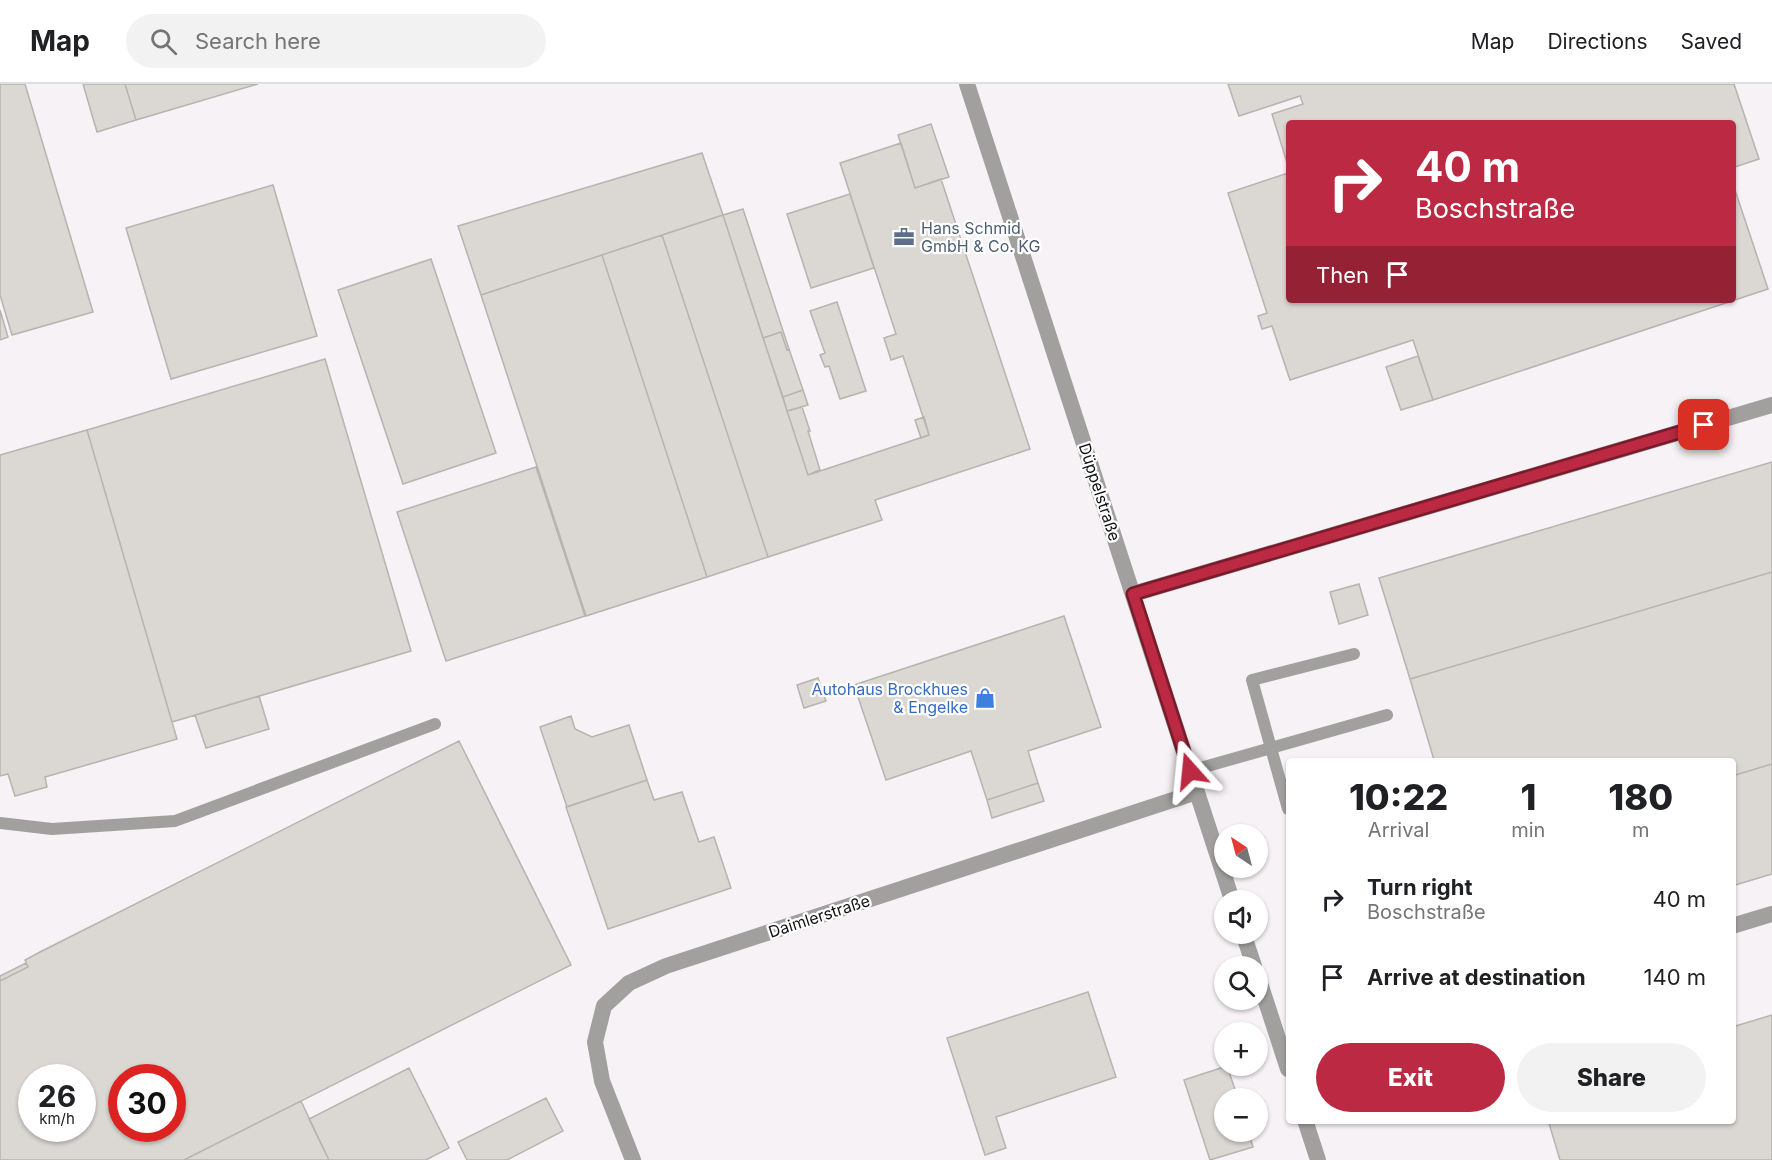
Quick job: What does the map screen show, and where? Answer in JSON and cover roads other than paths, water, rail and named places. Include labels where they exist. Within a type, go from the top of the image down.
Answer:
[{"type":"street","name":"Düppelstraße","points":[[967,84],[1229,890]]},
{"type":"street","points":[[1133,594],[1772,405]]},
{"type":"street","name":"Daimlerstraße","points":[[633,1160],[602,1081],[595,1042],[604,1006],[629,983],[666,966],[1197,792]]},
{"type":"street","points":[[1736,925],[1772,914]]},
{"type":"street","points":[[1268,1006],[1286,1059]]},
{"type":"street","points":[[1306,1124],[1318,1160]]},
{"type":"lane","points":[[1286,802],[1252,680],[1354,654]]},
{"type":"lane","points":[[1190,771],[1387,716]]},
{"type":"lane","points":[[0,823],[52,829],[175,821],[435,724]]},
{"type":"place","name":"Hans Schmid GmbH & Co. KG","points":[[904,237]]},
{"type":"place","name":"Autohaus Brockhues & Engelke","points":[[985,698]]}]
